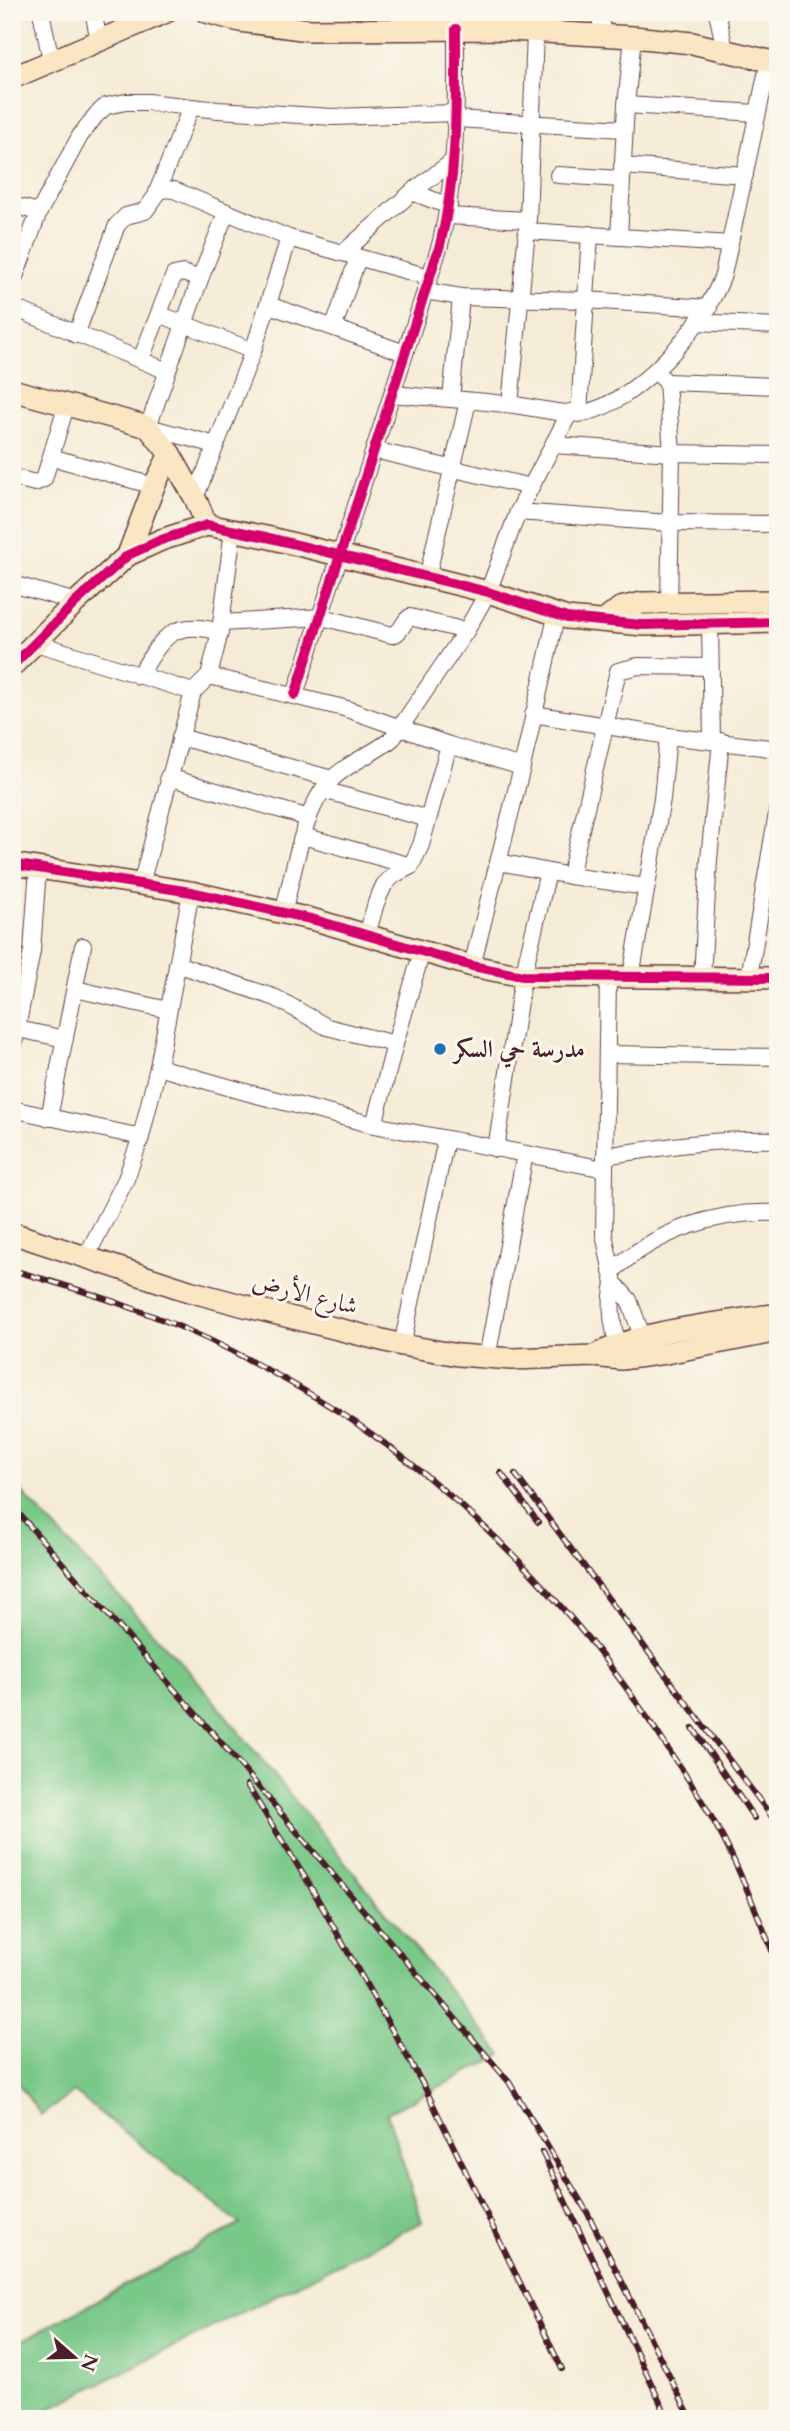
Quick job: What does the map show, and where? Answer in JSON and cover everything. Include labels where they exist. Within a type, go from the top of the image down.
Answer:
[{"type":"street","points":[[41,12],[51,60]]},
{"type":"street","points":[[93,12],[99,40]]},
{"type":"street","points":[[12,78],[144,17],[166,12]]},
{"type":"street","points":[[206,12],[261,24],[309,30],[456,29],[489,20],[535,32],[692,43],[773,62],[757,113],[723,275],[709,308],[660,377],[603,407],[575,413],[510,404],[392,394]]},
{"type":"street","points":[[600,12],[603,36]]},
{"type":"street","points":[[717,12],[725,50]]},
{"type":"street","points":[[295,695],[322,617],[448,211],[456,116],[456,29]]},
{"type":"street","points":[[510,404],[528,225],[535,32]]},
{"type":"street","points":[[619,237],[624,129],[633,37]]},
{"type":"street","points":[[12,285],[40,212],[80,136],[106,106],[126,102],[333,117],[456,116],[624,129]]},
{"type":"street","points":[[626,105],[757,113]]},
{"type":"street","points":[[76,335],[117,225],[126,216],[145,211],[157,192],[191,107]]},
{"type":"street","points":[[334,327],[351,256],[412,192],[453,161]]},
{"type":"street","points":[[558,175],[745,175]]},
{"type":"street","points":[[157,192],[161,189],[173,190],[289,238],[351,256],[461,296],[709,308]]},
{"type":"street","points":[[412,192],[448,211],[528,225],[619,237],[730,244]]},
{"type":"street","points":[[12,205],[40,212]]},
{"type":"street","points":[[148,427],[226,213]]},
{"type":"street","points":[[283,913],[309,818],[327,784],[380,749],[402,728],[466,631],[488,592],[518,512],[554,445],[575,413],[590,234]]},
{"type":"street","points":[[195,498],[253,351],[289,238]]},
{"type":"street","points":[[141,359],[174,275],[183,273],[200,279]]},
{"type":"street","points":[[427,578],[453,468],[459,400],[461,296]]},
{"type":"street","points":[[269,305],[405,353]]},
{"type":"street","points":[[12,307],[167,370]]},
{"type":"street","points":[[159,314],[253,351]]},
{"type":"street","points":[[697,322],[778,326]]},
{"type":"street","points":[[660,377],[778,386]]},
{"type":"street","points":[[660,377],[672,453],[669,603]]},
{"type":"street","points":[[14,396],[67,403],[216,445]]},
{"type":"street","points":[[12,477],[38,483],[44,478],[67,403]]},
{"type":"street","points":[[148,427],[170,454],[207,525]]},
{"type":"street","points":[[554,445],[672,453],[778,455]]},
{"type":"street","points":[[374,450],[531,487]]},
{"type":"street","points":[[128,555],[154,486],[170,454]]},
{"type":"street","points":[[51,457],[154,486]]},
{"type":"street","points":[[518,512],[670,523],[778,524]]},
{"type":"street","points":[[12,666],[75,602],[128,555],[161,540],[207,525],[488,592],[556,617],[630,624],[778,622]]},
{"type":"street","points":[[141,884],[193,692],[209,676],[221,627],[233,530]]},
{"type":"street","points":[[12,584],[75,602]]},
{"type":"street","points":[[604,621],[626,605],[778,601]]},
{"type":"street","points":[[139,676],[155,649],[176,631],[194,625],[221,627],[322,617],[392,635],[399,632],[410,617],[466,631]]},
{"type":"street","points":[[472,966],[556,617]]},
{"type":"street","points":[[702,976],[716,741],[710,667],[710,625]]},
{"type":"street","points":[[36,643],[193,692]]},
{"type":"street","points":[[570,876],[615,676],[621,669],[657,665],[710,667]]},
{"type":"street","points":[[209,676],[344,708],[522,767]]},
{"type":"street","points":[[533,714],[668,736],[778,749]]},
{"type":"street","points":[[631,977],[662,799],[668,736]]},
{"type":"street","points":[[180,737],[428,819]]},
{"type":"street","points":[[367,935],[376,902],[384,885],[394,875],[411,866],[428,819],[449,745]]},
{"type":"street","points":[[169,777],[309,818]]},
{"type":"street","points":[[749,977],[778,807]]},
{"type":"street","points":[[303,836],[411,866]]},
{"type":"street","points":[[499,862],[646,887]]},
{"type":"street","points":[[12,864],[191,892],[367,935],[472,966],[523,976],[778,978]]},
{"type":"street","points":[[12,1054],[18,1029],[19,989],[36,917],[38,868]]},
{"type":"street","points":[[496,1149],[523,976],[548,872]]},
{"type":"street","points":[[86,1257],[126,1179],[141,1137],[158,1067],[191,892]]},
{"type":"street","points":[[49,1118],[83,946]]},
{"type":"street","points":[[374,1125],[422,951]]},
{"type":"street","points":[[177,964],[276,998],[327,1027],[395,1044]]},
{"type":"street","points":[[608,978],[604,1234],[613,1278],[610,1302],[619,1351]]},
{"type":"street","points":[[75,989],[168,1010]]},
{"type":"street","points":[[18,1029],[65,1038]]},
{"type":"street","points":[[608,1054],[778,1057]]},
{"type":"street","points":[[158,1067],[374,1125],[524,1154],[605,1162],[666,1145],[705,1141],[778,1140]]},
{"type":"street","points":[[12,1109],[141,1137]]},
{"type":"street","points":[[402,1345],[446,1140]]},
{"type":"street","points":[[488,1357],[524,1154]]},
{"type":"street","points":[[613,1278],[629,1256],[652,1241],[706,1219],[778,1213]]},
{"type":"street","name":"شارع الأرض","points":[[12,1233],[189,1291],[314,1325],[402,1345],[488,1357],[537,1359],[593,1356],[778,1331]]},
{"type":"street","points":[[613,1278],[629,1300],[645,1347]]},
{"type":"street","name":"شارع الأرض","points":[[645,1347],[778,1314]]},
{"type":"green space","points":[[12,1482],[196,1679],[502,2055],[387,2113],[422,2222],[29,2419],[12,2419],[12,2346],[240,2224],[74,2092],[41,2115],[12,2075]]},
{"type":"railway","points":[[12,1270],[123,1305],[204,1337],[294,1385],[356,1423],[403,1457],[491,1533],[571,1618],[642,1710],[691,1783],[726,1844],[778,1965]]},
{"type":"railway","points":[[501,1473],[538,1522]]},
{"type":"railway","points":[[515,1474],[778,1825]]},
{"type":"railway","points":[[12,1506],[219,1740],[509,2082],[587,2212],[691,2419]]},
{"type":"railway","points":[[693,1728],[754,1818]]},
{"type":"railway","points":[[247,1785],[308,1882],[425,2088],[562,2369]]},
{"type":"railway","points":[[542,2152],[668,2419]]},
{"type":"cycle path","points":[[295,695],[440,245],[453,165],[456,29]]},
{"type":"cycle path","points":[[12,666],[128,555],[161,540],[207,525],[488,592],[567,618],[643,625],[778,622]]},
{"type":"cycle path","points":[[12,864],[191,892],[315,920],[472,966],[523,976],[778,978]]},
{"type":"place","name":"مدرسة حي السكر","points":[[440,1049]]}]
